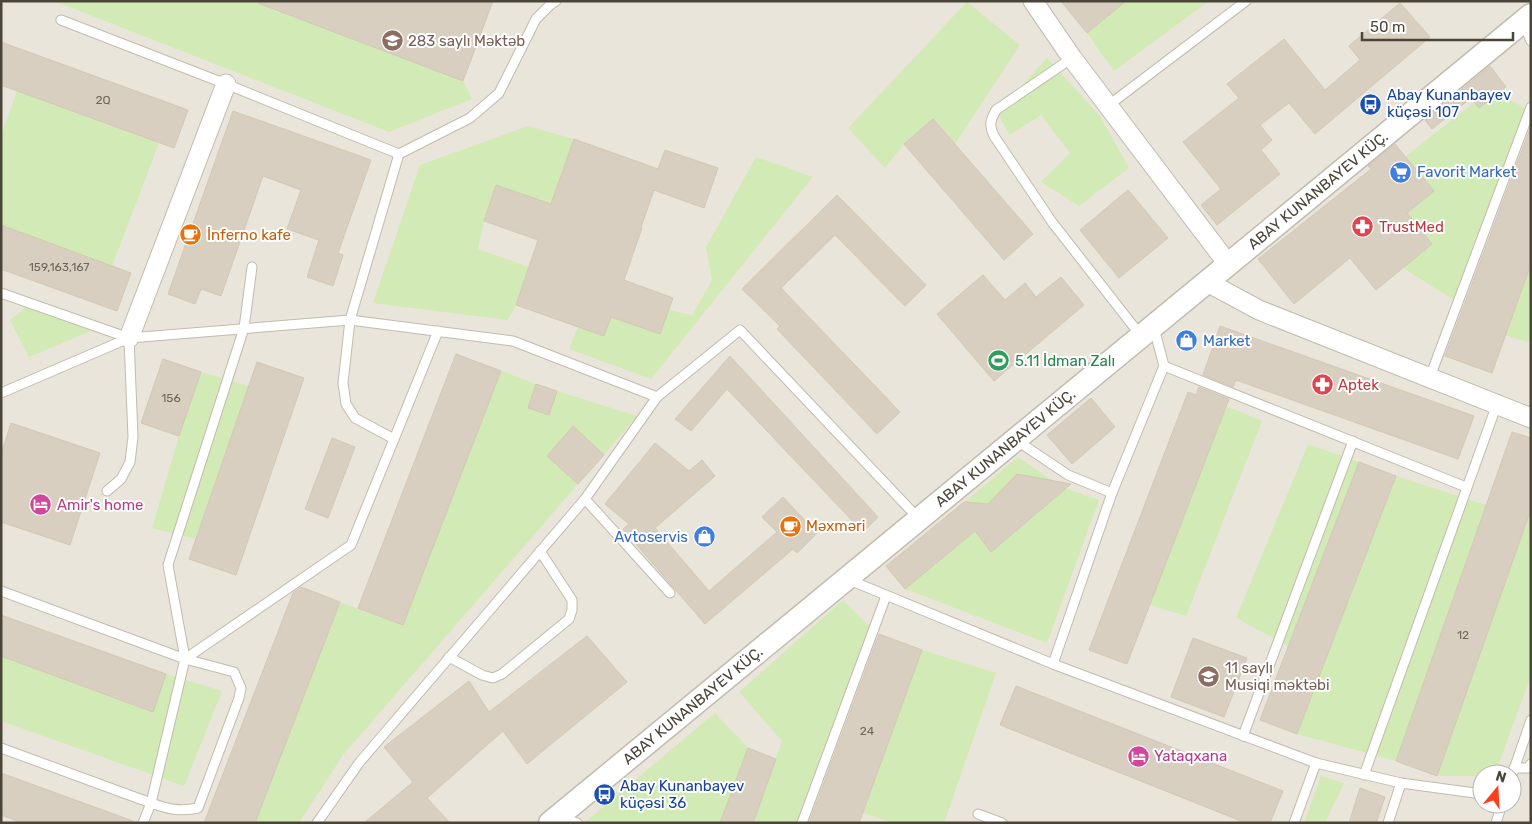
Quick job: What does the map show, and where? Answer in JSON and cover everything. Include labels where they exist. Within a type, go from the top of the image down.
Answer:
[{"type":"street","points":[[1033,1],[1072,58],[1228,264]]},
{"type":"street","name":"ABAY KUNANBAYEV KÜÇ.","points":[[561,821],[846,579],[1206,282],[1528,26]]},
{"type":"street","points":[[129,338],[226,84]]},
{"type":"street","points":[[1206,282],[1259,310],[1531,418]]},
{"type":"lane","points":[[394,438],[355,418],[346,404],[343,383],[350,320],[399,154],[470,118],[499,93],[536,19],[556,1]]},
{"type":"lane","points":[[1109,105],[1246,1]]},
{"type":"lane","points":[[61,20],[399,154]]},
{"type":"lane","points":[[1072,58],[996,110],[990,126],[994,136],[1052,222],[1147,331],[1164,366],[1466,487]]},
{"type":"lane","points":[[1430,377],[1531,107]]},
{"type":"lane","points":[[143,823],[151,803],[185,659],[168,565],[244,328],[252,267]]},
{"type":"lane","points":[[1,293],[129,338]]},
{"type":"lane","points":[[1,393],[129,338],[350,320],[513,341],[657,397]]},
{"type":"lane","points":[[317,823],[359,763],[585,499],[657,397],[740,330],[919,519]]},
{"type":"lane","points":[[185,659],[351,545],[438,331]]},
{"type":"lane","points":[[106,491],[121,479],[130,462],[133,437],[129,338]]},
{"type":"lane","points":[[1053,664],[1112,493],[1164,366]]},
{"type":"lane","points":[[1364,775],[1496,404]]},
{"type":"lane","points":[[1015,440],[1068,475],[1112,493]]},
{"type":"lane","points":[[1244,736],[1353,442]]},
{"type":"lane","points":[[585,499],[670,593]]},
{"type":"lane","points":[[450,657],[493,678],[502,674],[569,619],[572,610],[572,600],[540,551]]},
{"type":"lane","points":[[846,579],[1053,664],[1316,763],[1401,783],[1472,793]]},
{"type":"lane","points":[[1,592],[185,659],[234,672],[241,688],[198,808],[185,811],[168,809],[1,748]]},
{"type":"lane","points":[[802,823],[886,596]]},
{"type":"lane","points":[[1515,764],[1531,720]]},
{"type":"lane","points":[[1294,823],[1316,763]]},
{"type":"lane","points":[[1388,823],[1401,783]]},
{"type":"lane","points":[[978,814],[1002,823]]},
{"type":"shaded area","points":[[1,1],[1531,1],[1531,823],[1,823]]},
{"type":"green space","points":[[54,1],[254,1],[463,81],[472,99],[389,132]]},
{"type":"green space","points":[[1126,1],[1209,1],[1114,71],[1087,33]]},
{"type":"green space","points":[[967,2],[1020,45],[955,144],[933,119],[904,144],[885,168],[848,128]]},
{"type":"green space","points":[[1047,58],[1100,116],[1129,168],[1079,206],[1041,182],[1070,153],[1041,115],[1010,135],[997,113]]},
{"type":"green space","points":[[1490,90],[1531,111],[1462,305],[1403,268],[1432,244],[1407,213],[1434,191],[1406,156]]},
{"type":"green space","points":[[17,91],[159,143],[112,266],[1,225],[1,136]]},
{"type":"green space","points":[[528,126],[574,139],[560,177],[556,206],[496,186],[484,221],[478,249],[529,267],[516,305],[508,320],[373,303],[420,165]]},
{"type":"green space","points":[[756,157],[813,177],[651,379],[569,349],[578,327],[604,336],[611,317],[660,334],[669,310],[692,315],[712,280],[706,247]]},
{"type":"green space","points":[[1531,264],[1531,343],[1505,335]]},
{"type":"green space","points":[[29,305],[91,331],[29,357],[10,320]]},
{"type":"green space","points":[[501,371],[536,384],[549,414],[557,391],[637,416],[604,455],[572,427],[547,456],[578,484],[343,755],[299,823],[255,823],[340,602],[403,625]]},
{"type":"green space","points":[[201,372],[249,386],[195,539],[152,528],[179,436]]},
{"type":"green space","points":[[1226,406],[1262,421],[1186,616],[1150,605]]},
{"type":"green space","points":[[1308,444],[1359,462],[1288,646],[1236,618]]},
{"type":"green space","points":[[1018,457],[1062,487],[1099,500],[1047,643],[905,589],[953,512]]},
{"type":"green space","points":[[1396,476],[1486,505],[1396,761],[1297,734]]},
{"type":"green space","points":[[1531,509],[1531,676],[1499,764],[1472,764],[1472,776],[1437,776]]},
{"type":"green space","points":[[843,600],[876,633],[808,823],[753,823],[782,741],[739,692]]},
{"type":"green space","points":[[922,650],[996,673],[944,823],[894,823],[863,813]]},
{"type":"green space","points":[[1,656],[152,712],[166,674],[222,691],[184,786],[1,721]]},
{"type":"green space","points":[[715,713],[748,748],[720,823],[584,823]]},
{"type":"green space","points":[[1321,776],[1344,783],[1325,823],[1304,823]]},
{"type":"building","points":[[259,1],[493,1],[463,81],[258,3]]},
{"type":"building","points":[[1061,1],[1126,1],[1087,33]]},
{"type":"building","points":[[1400,3],[1430,37],[1315,134],[1289,103],[1260,125],[1272,140],[1261,150],[1280,174],[1217,225],[1201,205],[1221,189],[1183,142],[1239,98],[1227,84],[1284,39],[1325,90],[1360,60],[1349,46]]},
{"type":"building","points":[[1,42],[188,110],[174,148],[1,85]]},
{"type":"building","points":[[1490,66],[1506,87],[1479,108],[1471,98],[1432,129],[1425,120]]},
{"type":"building","points":[[233,111],[371,160],[338,253],[343,255],[333,286],[307,277],[319,240],[287,229],[301,190],[263,176],[221,296],[201,289],[195,304],[168,294]]},
{"type":"building","points":[[933,119],[1033,234],[1004,260],[904,144]]},
{"type":"building","points":[[1531,126],[1531,264],[1492,373],[1445,356]]},
{"type":"building","points":[[574,139],[658,169],[665,150],[718,168],[704,208],[654,190],[641,227],[624,280],[673,298],[660,334],[611,317],[604,336],[516,305],[538,240],[484,221],[496,185],[551,204]]},
{"type":"building","points":[[1395,144],[1434,191],[1407,213],[1432,244],[1376,290],[1350,258],[1294,304],[1258,259],[1371,169],[1368,166]]},
{"type":"building","points":[[1128,190],[1168,238],[1119,278],[1080,230]]},
{"type":"building","points":[[837,195],[926,285],[905,306],[835,235],[781,288],[900,412],[877,434],[777,329],[780,326],[742,289]]},
{"type":"building","points":[[1,225],[131,273],[117,311],[1,269]]},
{"type":"building","points":[[983,275],[1005,300],[1025,283],[1036,297],[1061,277],[1084,305],[994,381],[937,314]]},
{"type":"building","points":[[1220,326],[1474,416],[1458,459],[1236,380],[1233,387],[1203,375]]},
{"type":"building","points":[[456,354],[501,371],[403,625],[358,608]]},
{"type":"building","points":[[730,356],[878,517],[863,532],[727,389],[691,431],[675,419]]},
{"type":"building","points":[[163,359],[201,372],[179,436],[141,423]]},
{"type":"building","points":[[257,362],[304,378],[236,575],[189,559]]},
{"type":"building","points":[[536,384],[557,391],[549,415],[528,408]]},
{"type":"building","points":[[1199,387],[1229,399],[1127,664],[1089,650],[1188,392],[1196,395]]},
{"type":"building","points":[[1091,398],[1115,427],[1072,464],[1047,435]]},
{"type":"building","points":[[11,423],[100,453],[70,545],[1,522],[1,454]]},
{"type":"building","points":[[573,426],[604,455],[578,484],[547,456]]},
{"type":"building","points":[[1512,432],[1531,438],[1531,509],[1437,776],[1396,761]]},
{"type":"building","points":[[332,438],[355,447],[328,518],[305,509]]},
{"type":"building","points":[[655,443],[689,471],[702,460],[715,476],[655,528],[709,591],[777,532],[762,517],[783,497],[817,533],[797,553],[793,549],[705,624],[623,529],[629,524],[605,504]]},
{"type":"building","points":[[1359,462],[1396,476],[1297,734],[1260,720]]},
{"type":"building","points":[[1017,474],[1071,484],[991,552],[975,531],[905,589],[886,566],[964,502],[988,504]]},
{"type":"building","points":[[301,587],[340,602],[255,823],[204,823],[293,593]]},
{"type":"building","points":[[1,615],[166,674],[153,712],[1,656]]},
{"type":"building","points":[[879,634],[922,650],[859,823],[809,823]]},
{"type":"building","points":[[587,636],[627,682],[527,764],[503,731],[427,798],[450,823],[364,823],[413,782],[384,747],[469,681],[489,712]]},
{"type":"building","name":"11 saylı Musiqi məktəbi","points":[[1193,638],[1247,658],[1224,717],[1171,697]]},
{"type":"building","points":[[1016,686],[1283,791],[1270,823],[1246,823],[1000,725]]},
{"type":"building","points":[[748,748],[776,759],[753,823],[720,823]]},
{"type":"building","points":[[1,773],[133,821],[133,823],[23,823],[1,815]]},
{"type":"building","points":[[1360,788],[1385,797],[1376,823],[1349,823]]},
{"type":"place","name":"283 saylı Məktəb","points":[[392,41]]},
{"type":"place","name":"Abay Kunanbayev küçəsi 107","points":[[1371,104]]},
{"type":"place","name":"Favorit Market","points":[[1401,172]]},
{"type":"place","name":"TrustMed","points":[[1363,227]]},
{"type":"place","name":"İnferno kafe","points":[[191,235]]},
{"type":"place","name":"Market","points":[[1187,341]]},
{"type":"place","name":"5.11 İdman Zalı","points":[[999,361]]},
{"type":"place","name":"Aptek","points":[[1322,385]]},
{"type":"place","name":"Amir's home","points":[[41,505]]},
{"type":"place","name":"Məxməri","points":[[790,526]]},
{"type":"place","name":"Avtoservis","points":[[704,537]]},
{"type":"place","name":"11 saylı Musiqi məktəbi","points":[[1209,677]]},
{"type":"place","name":"Yataqxana","points":[[1138,756]]},
{"type":"place","name":"Abay Kunanbayev küçəsi 36","points":[[604,795]]}]
